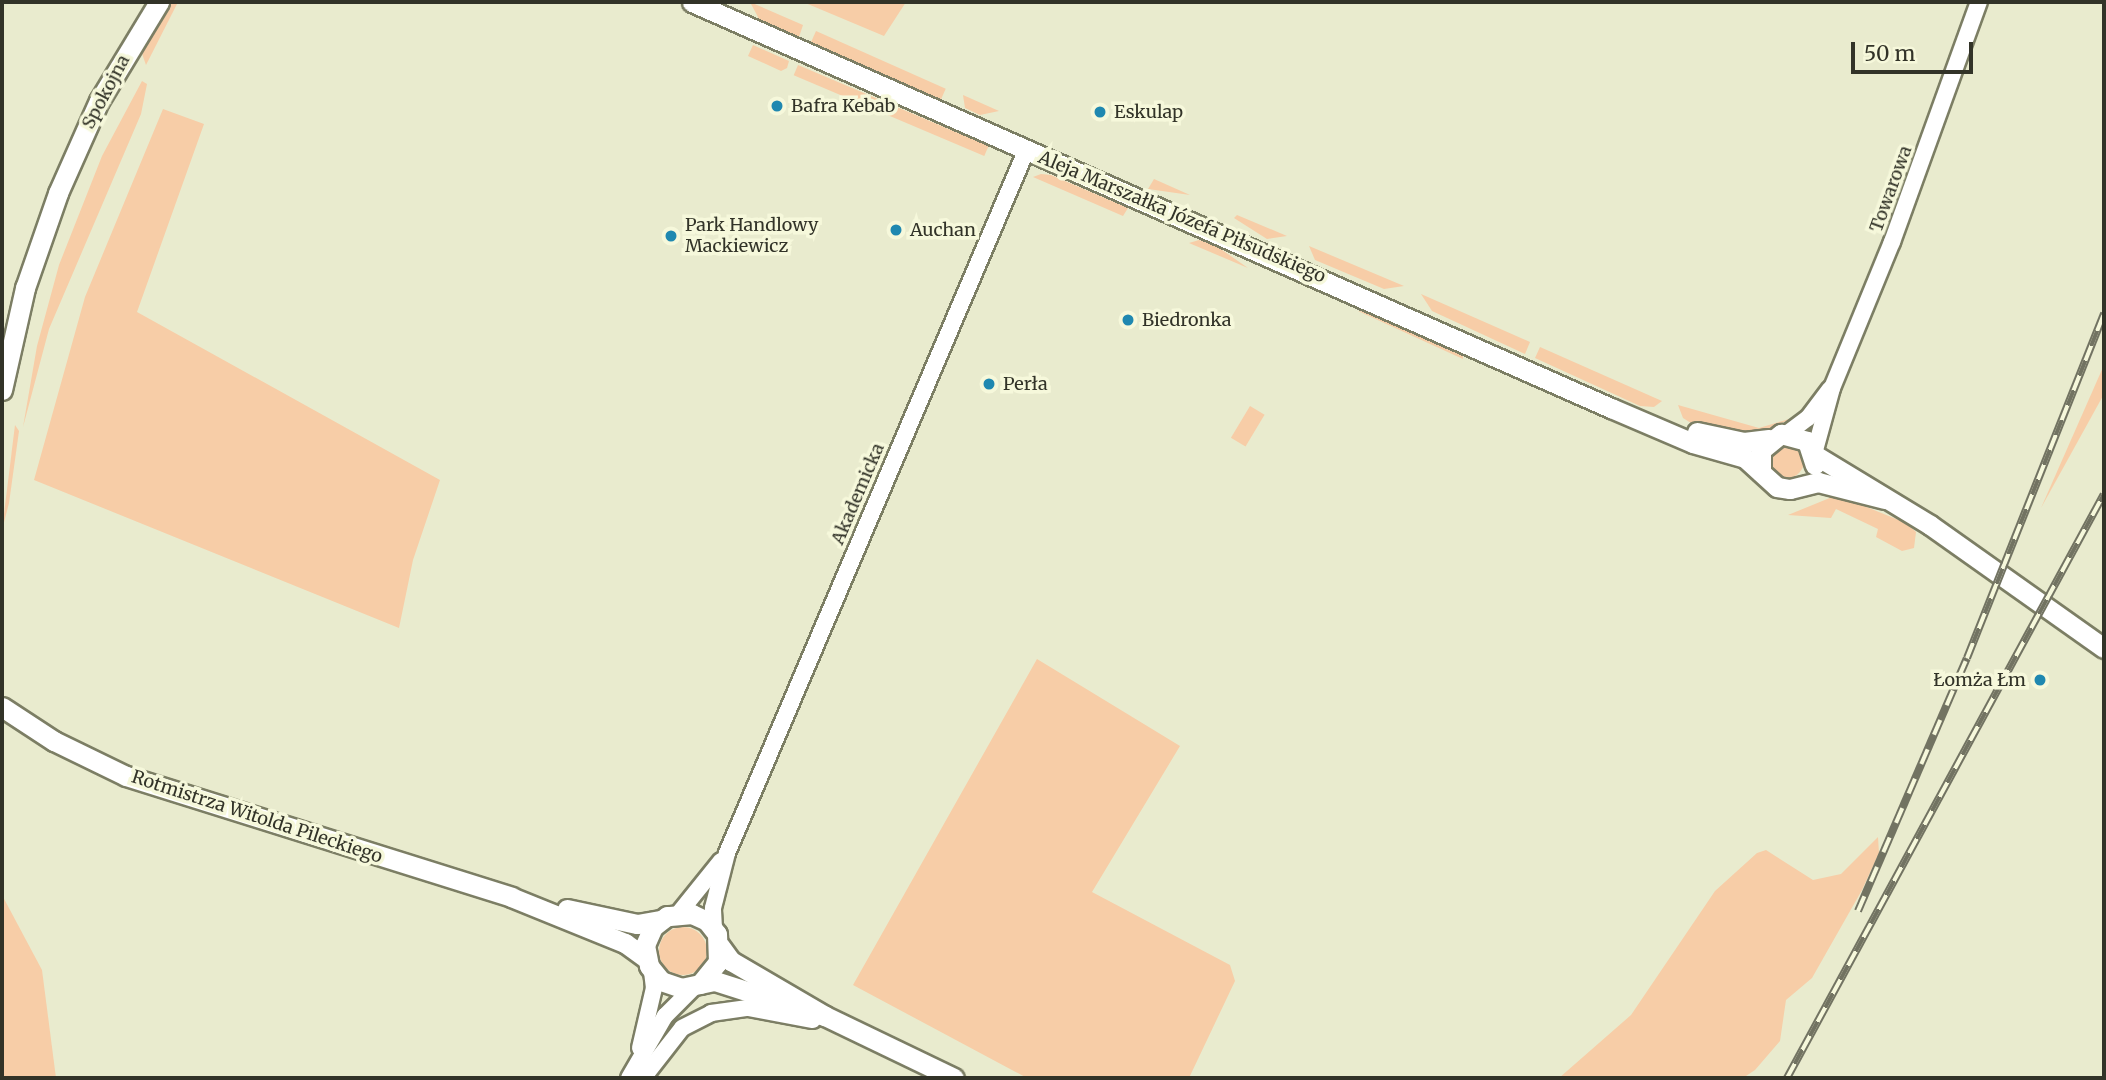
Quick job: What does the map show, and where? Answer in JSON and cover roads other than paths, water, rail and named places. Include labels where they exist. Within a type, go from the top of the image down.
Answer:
[{"type":"street","name":"Spokojna","points":[[2,390],[25,288],[61,186],[99,101],[159,2]]},
{"type":"street","name":"Aleja Marszałka Józefa Piłsudskiego","points":[[692,2],[1026,151],[1671,431],[1693,443],[1745,458],[1770,484],[1783,489],[1805,483],[1823,483],[1884,499]]},
{"type":"street","name":"Towarowa","points":[[1815,455],[1832,388],[1892,242],[1979,2]]},
{"type":"street","name":"Akademicka","points":[[717,938],[713,908],[727,853],[1026,151]]},
{"type":"street","name":"Towarowa","points":[[1779,436],[1808,418],[1832,388]]},
{"type":"street","name":"Aleja Marszałka Józefa Piłsudskiego","points":[[1671,431],[1744,442],[1779,436],[1802,437],[1815,455],[1946,536],[2104,648]]},
{"type":"street","points":[[1761,472],[1759,457],[1779,436]]},
{"type":"street","points":[[1805,483],[1813,472],[1815,455]]},
{"type":"street","name":"Rotmistrza Witolda Pileckiego","points":[[6,707],[126,776],[511,897],[625,943],[649,965]]},
{"type":"street","name":"Akademicka","points":[[679,913],[727,853]]},
{"type":"street","name":"Rotmistrza Witolda Pileckiego","points":[[511,897],[637,924],[660,920]]},
{"type":"street","points":[[629,1078],[637,1058],[654,988],[647,939],[660,920],[679,913],[700,917],[731,961],[825,1016],[954,1078]]},
{"type":"street","points":[[637,1058],[682,995],[715,969],[717,938]]},
{"type":"street","points":[[649,965],[674,987],[721,982],[825,1016]]},
{"type":"street","points":[[643,1078],[682,1028],[711,1013],[748,1008],[845,1026]]},
{"type":"railway","points":[[1858,911],[1967,658],[2104,313]]},
{"type":"railway","points":[[1787,1078],[2104,494]]},
{"type":"place","name":"Bafra Kebab","points":[[777,106]]},
{"type":"place","name":"Eskulap","points":[[1100,112]]},
{"type":"place","name":"Auchan","points":[[896,230]]},
{"type":"place","name":"Park Handlowy Mackiewicz","points":[[671,236]]},
{"type":"place","name":"Biedronka","points":[[1128,320]]},
{"type":"place","name":"Perła","points":[[989,384]]},
{"type":"place","name":"Łomża Łm","points":[[2040,680]]}]
